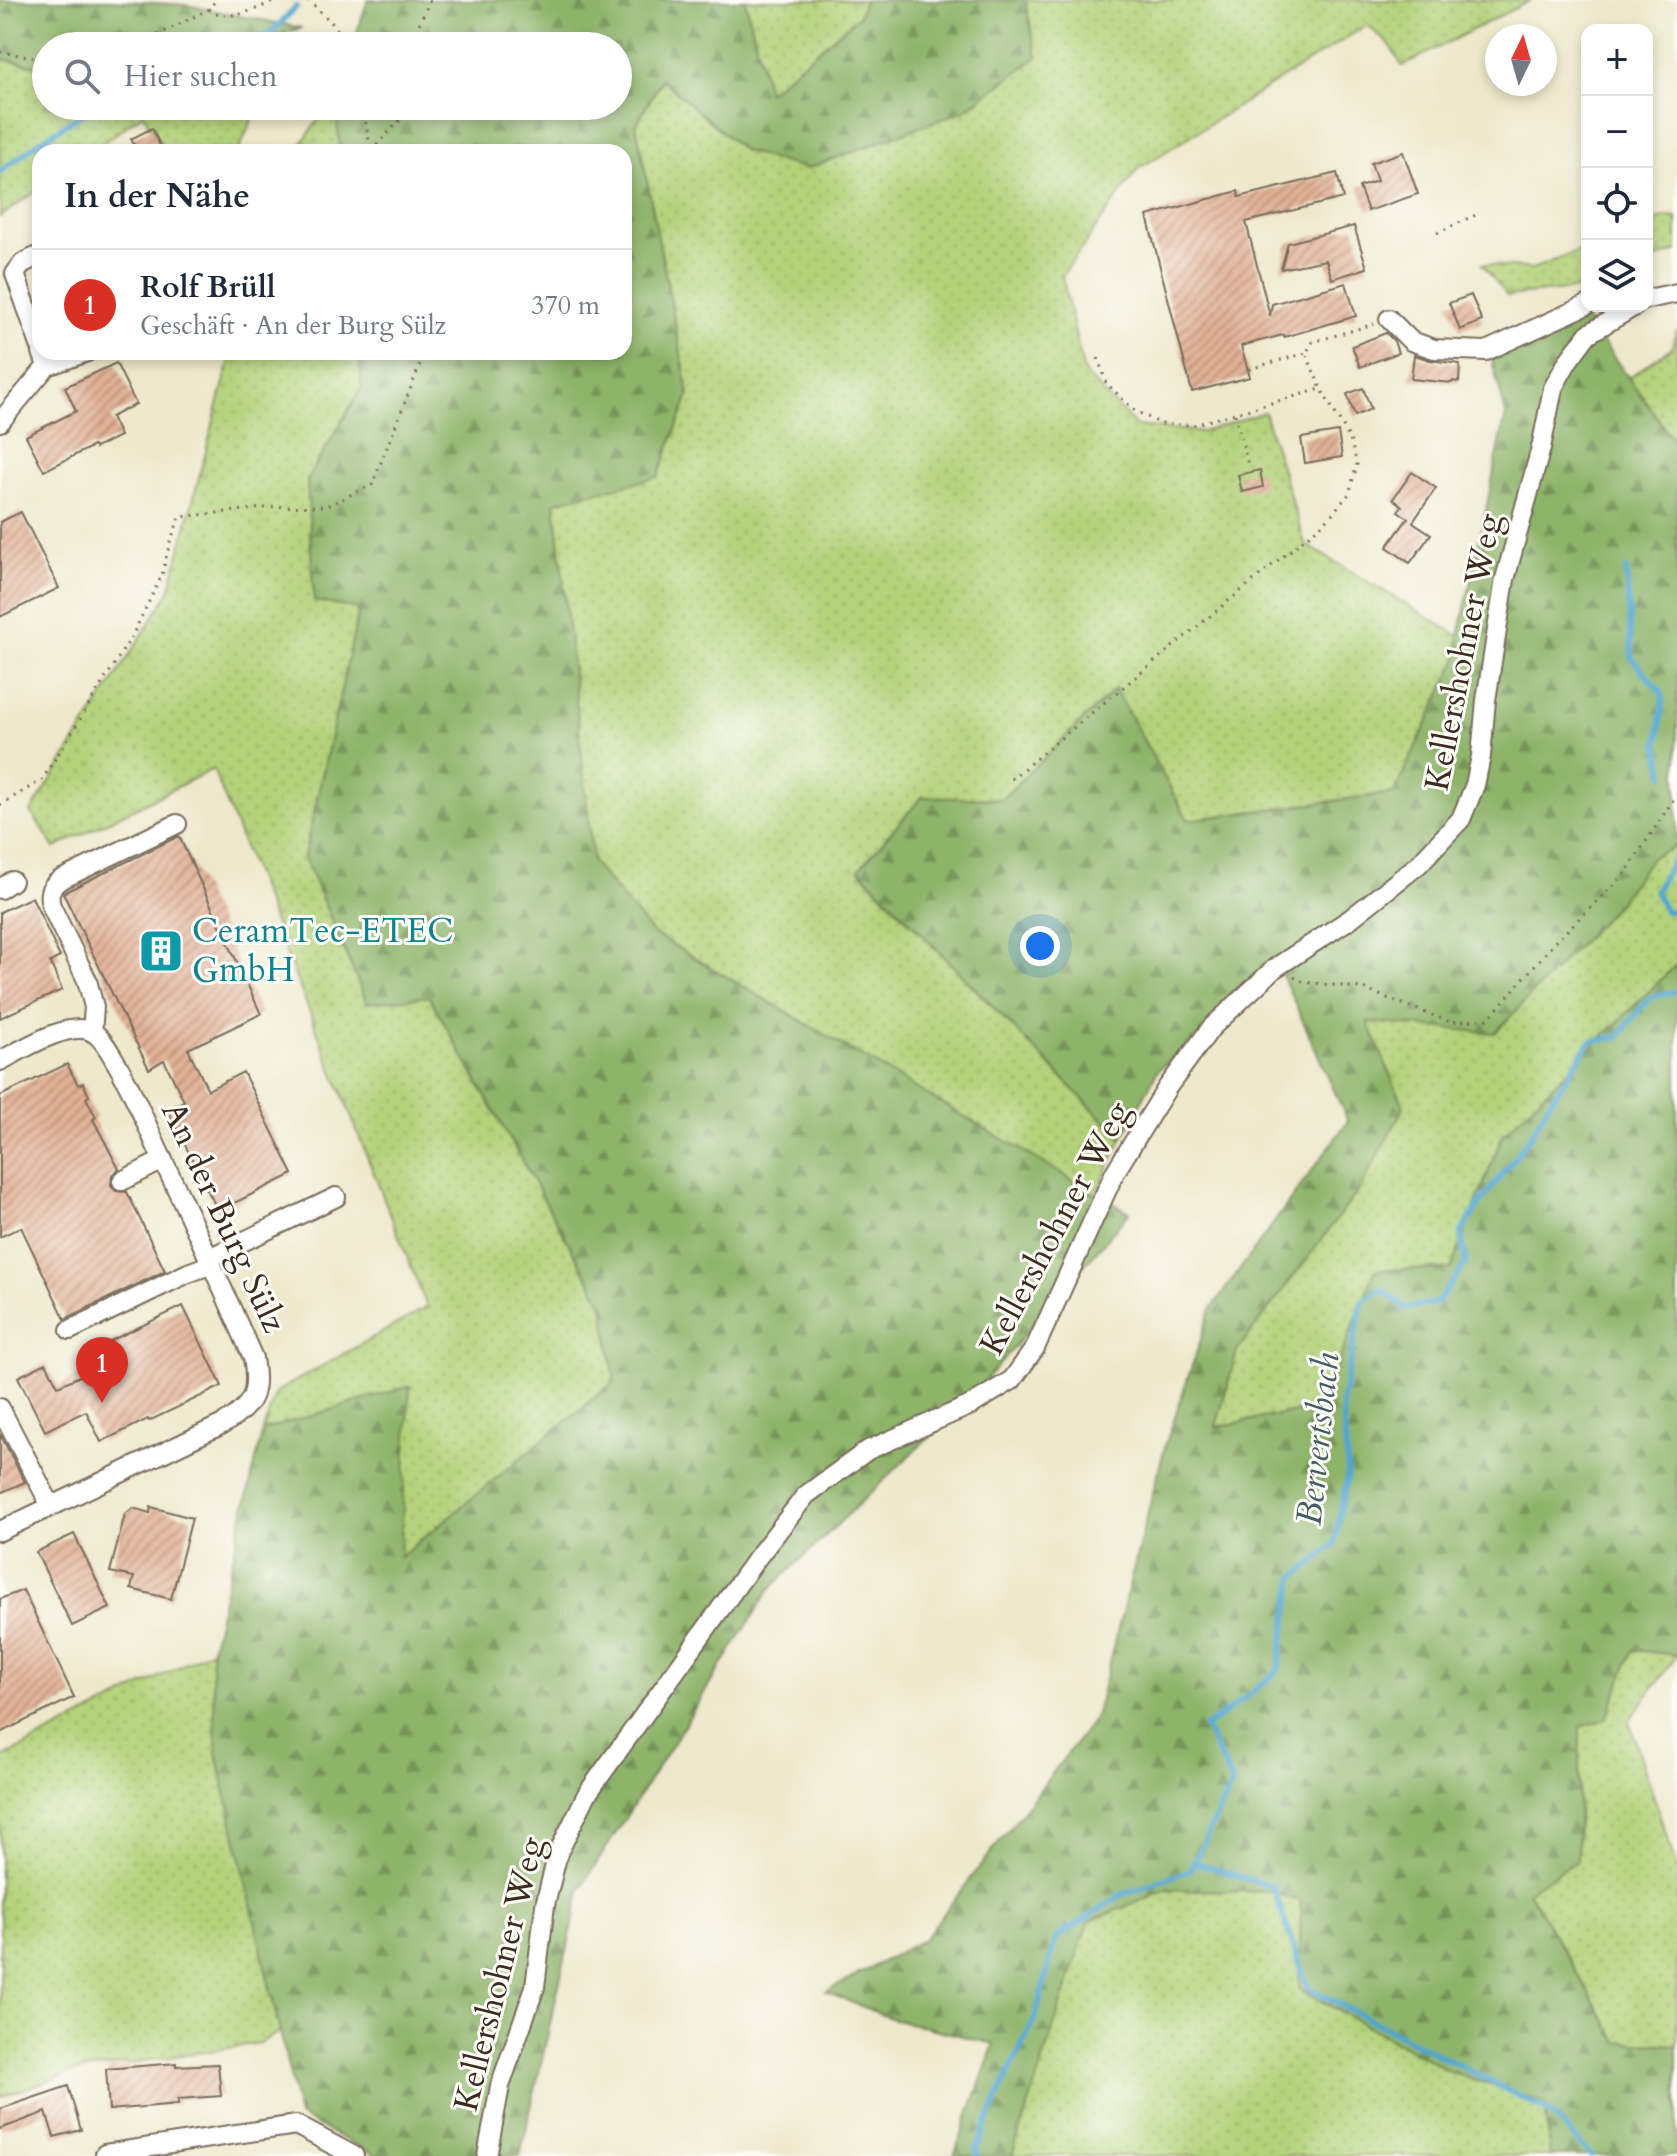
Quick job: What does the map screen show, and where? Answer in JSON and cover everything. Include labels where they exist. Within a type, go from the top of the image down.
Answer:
[{"type":"street","points":[[32,259],[23,263],[15,274],[32,322]]},
{"type":"street","points":[[1653,298],[1677,293]]},
{"type":"street","points":[[1389,319],[1411,341],[1434,349],[1486,351],[1581,308]]},
{"type":"street","name":"Kellershohner Weg","points":[[487,2156],[500,2086],[535,1987],[545,1905],[558,1853],[587,1794],[757,1558],[806,1495],[868,1450],[971,1405],[1012,1380],[1035,1348],[1115,1172],[1167,1088],[1211,1028],[1275,968],[1362,910],[1418,865],[1461,819],[1475,785],[1481,756],[1486,700],[1505,579],[1541,448],[1553,388],[1588,334],[1625,312]]},
{"type":"street","points":[[0,422],[44,360]]},
{"type":"street","points":[[0,1061],[58,1033],[78,1029],[92,1032],[94,1007],[87,980],[51,906],[48,896],[52,886],[177,824]]},
{"type":"street","name":"An der Burg Sülz","points":[[0,1531],[225,1423],[239,1415],[254,1396],[256,1374],[253,1358],[210,1261],[115,1059],[92,1032]]},
{"type":"street","points":[[122,1181],[163,1160]]},
{"type":"street","points":[[70,1330],[336,1197]]},
{"type":"street","points":[[0,1408],[51,1506]]},
{"type":"street","points":[[105,2154],[296,2125],[354,2156]]},
{"type":"path","points":[[164,32],[209,9],[216,0]]},
{"type":"path","points":[[209,9],[218,15],[232,17],[278,0]]},
{"type":"path","points":[[308,0],[339,32]]},
{"type":"path","points":[[416,32],[430,0]]},
{"type":"path","points":[[0,52],[32,57]]},
{"type":"path","points":[[365,120],[370,144]]},
{"type":"path","points":[[378,144],[400,120]]},
{"type":"path","points":[[1437,233],[1480,213]]},
{"type":"path","points":[[1249,369],[1306,353],[1313,342],[1389,319]]},
{"type":"path","points":[[1011,779],[1325,522],[1349,494],[1357,464],[1350,439],[1321,389],[1306,353]]},
{"type":"path","points":[[1098,358],[1106,383],[1134,410],[1161,424],[1193,425],[1321,389]]},
{"type":"path","points":[[0,805],[42,780],[132,636],[162,575],[180,517],[273,507],[327,506],[372,485],[422,360]]},
{"type":"path","points":[[1235,414],[1248,465]]},
{"type":"path","points":[[1275,968],[1304,982],[1361,988],[1450,1022],[1488,1019],[1556,941],[1625,874],[1677,794]]},
{"type":"green space","points":[[0,0],[108,0],[186,5],[302,28],[289,32],[32,32],[32,65],[0,58]]},
{"type":"green space","points":[[368,0],[745,0],[768,92],[859,16],[864,0],[1025,0],[1037,57],[963,111],[806,169],[744,151],[661,79],[636,125],[689,395],[658,477],[555,502],[593,863],[652,933],[1130,1212],[971,1397],[770,1589],[581,1888],[520,2156],[377,2156],[299,2116],[217,1753],[211,1650],[263,1430],[410,1386],[400,1557],[615,1381],[603,1304],[429,996],[367,1003],[304,857],[359,609],[314,601],[307,480],[362,388],[360,360],[632,360],[632,144],[339,144],[337,120],[632,120],[632,32],[357,32]]},
{"type":"green space","points":[[745,0],[864,0],[859,16],[768,92]]},
{"type":"green space","points":[[1025,0],[1531,0],[1402,66],[1389,44],[1367,25],[1138,169],[1062,276],[1084,373],[1136,426],[1203,432],[1264,412],[1305,544],[1459,636],[1458,658],[1394,793],[1188,820],[1115,690],[1002,800],[922,797],[859,870],[1122,1139],[1096,1194],[652,933],[593,863],[555,501],[658,477],[689,395],[636,125],[662,79],[744,151],[1037,57]]},
{"type":"green space","points":[[0,59],[32,65],[32,120],[135,120],[101,144],[32,144],[32,194],[0,217]]},
{"type":"green space","points":[[147,120],[252,120],[241,144],[161,144]]},
{"type":"green space","points":[[318,120],[337,120],[339,144],[302,144]]},
{"type":"green space","points":[[1666,217],[1677,218],[1677,251],[1653,260],[1653,240],[1653,222]]},
{"type":"green space","points":[[1581,250],[1581,287],[1575,289],[1507,296],[1482,264],[1532,269]]},
{"type":"green space","points":[[1581,312],[1677,445],[1677,846],[1652,857],[1614,908],[1495,1033],[1368,1022],[1404,1107],[1361,1187],[1237,1351],[1216,1427],[1321,1407],[1375,1270],[1451,1269],[1503,1134],[1677,964],[1677,1655],[1633,1650],[1606,1719],[1580,1727],[1577,1861],[1528,1891],[1618,2042],[1677,2045],[1677,2156],[1550,2156],[1545,2103],[1449,2071],[1299,1989],[1301,1901],[1272,1892],[1167,1889],[1088,1922],[1012,2156],[954,2156],[994,2044],[893,2019],[826,1992],[924,1939],[1095,1718],[1165,1446],[1211,1309],[1348,1121],[1279,968],[1158,1070],[1122,1139],[859,869],[922,797],[1002,799],[1115,689],[1188,820],[1394,793],[1458,658],[1459,636],[1506,415],[1491,357]]},
{"type":"green space","points":[[1677,330],[1677,445],[1628,378],[1671,348]]},
{"type":"green space","points":[[230,360],[360,360],[362,387],[307,480],[360,609],[304,857],[367,1003],[429,996],[603,1304],[615,1381],[399,1558],[409,1387],[263,1430],[276,1392],[427,1307],[213,769],[55,848],[31,812],[169,592]]},
{"type":"green space","points":[[1677,846],[1677,964],[1503,1134],[1451,1269],[1375,1271],[1321,1407],[1215,1427],[1237,1351],[1361,1187],[1367,1021],[1614,908],[1652,856]]},
{"type":"green space","points":[[1633,1649],[1677,1655],[1629,1721],[1677,1868],[1677,2045],[1618,2042],[1528,1891],[1577,1861],[1580,1727],[1606,1718]]},
{"type":"green space","points":[[211,1650],[217,1753],[280,2032],[260,2043],[74,2072],[0,2097],[0,1759]]},
{"type":"green space","points":[[1167,1889],[1272,1892],[1301,1900],[1449,2071],[1545,2103],[1550,2156],[1011,2156],[1088,1922]]},
{"type":"building","points":[[152,128],[159,144],[134,144],[131,139]]},
{"type":"building","points":[[1403,152],[1418,194],[1368,211],[1359,187],[1377,181],[1371,163]]},
{"type":"building","points":[[1337,173],[1343,198],[1246,222],[1270,316],[1272,304],[1346,283],[1356,316],[1241,346],[1250,377],[1192,392],[1147,216],[1238,191],[1239,197]]},
{"type":"building","points":[[1354,226],[1367,268],[1332,279],[1326,260],[1281,269],[1288,243]]},
{"type":"building","points":[[1471,295],[1482,321],[1460,330],[1449,303]]},
{"type":"building","points":[[1386,333],[1394,341],[1398,353],[1360,367],[1352,346]]},
{"type":"building","points":[[1414,355],[1460,364],[1459,382],[1411,379]]},
{"type":"building","points":[[116,363],[136,404],[111,417],[120,436],[44,471],[26,436],[76,411],[65,387]]},
{"type":"building","points":[[1363,388],[1371,409],[1355,416],[1347,394]]},
{"type":"building","points":[[1338,432],[1342,457],[1305,463],[1301,438]]},
{"type":"building","points":[[1260,470],[1263,487],[1242,492],[1238,475]]},
{"type":"building","points":[[1412,472],[1436,488],[1413,522],[1431,534],[1410,563],[1387,547],[1408,518],[1398,511],[1402,506],[1393,499]]},
{"type":"building","points":[[21,512],[59,588],[0,617],[0,522]]},
{"type":"building","name":"CeramTec-ETEC GmbH","points":[[179,836],[261,1014],[188,1049],[208,1090],[243,1072],[293,1174],[218,1211],[167,1109],[184,1101],[164,1060],[149,1069],[63,893]]},
{"type":"building","points":[[32,897],[60,957],[50,962],[62,990],[0,1018],[0,912]]},
{"type":"building","points":[[67,1064],[78,1085],[83,1083],[89,1096],[86,1098],[96,1117],[93,1119],[119,1169],[112,1175],[111,1186],[116,1191],[127,1192],[165,1271],[65,1319],[21,1227],[0,1237],[0,1096]]},
{"type":"building","points":[[183,1306],[222,1386],[101,1442],[86,1411],[45,1431],[18,1377],[46,1363],[58,1386],[119,1358],[110,1341]]},
{"type":"building","points":[[0,1434],[25,1482],[0,1493]]},
{"type":"building","points":[[151,1507],[192,1518],[171,1599],[131,1589],[134,1577],[110,1572],[125,1514],[133,1508],[150,1513]]},
{"type":"building","points":[[74,1534],[110,1608],[72,1626],[36,1552]]},
{"type":"building","points":[[23,1590],[74,1697],[0,1733],[0,1599]]},
{"type":"building","points":[[176,2063],[176,2066],[218,2064],[221,2096],[178,2099],[178,2104],[109,2110],[106,2069]]},
{"type":"building","points":[[68,2086],[81,2130],[54,2137],[46,2112],[0,2129],[0,2109]]},
{"type":"waterway","points":[[270,32],[296,7]]},
{"type":"waterway","points":[[36,144],[73,120]]},
{"type":"waterway","points":[[0,172],[32,147]]},
{"type":"waterway","points":[[1626,569],[1632,658],[1663,695],[1658,744],[1664,775]]},
{"type":"waterway","name":"Bervertsbach","points":[[1677,854],[1655,891],[1665,911],[1677,911]]},
{"type":"waterway","name":"Bervertsbach","points":[[978,2156],[976,2151],[1001,2090],[1035,2018],[1056,1938],[1121,1895],[1190,1870],[1233,1783],[1205,1727],[1278,1671],[1294,1578],[1334,1545],[1348,1473],[1342,1402],[1362,1302],[1382,1289],[1404,1308],[1437,1303],[1466,1263],[1461,1233],[1530,1137],[1591,1041],[1618,1037],[1649,998],[1677,991]]},
{"type":"waterway","points":[[1194,1862],[1273,1887],[1308,1988],[1552,2113],[1591,2156]]},
{"type":"place","name":"CeramTec-ETEC GmbH","points":[[161,951]]},
{"type":"place","name":"Rolf Brüll","points":[[102,1403]]}]
